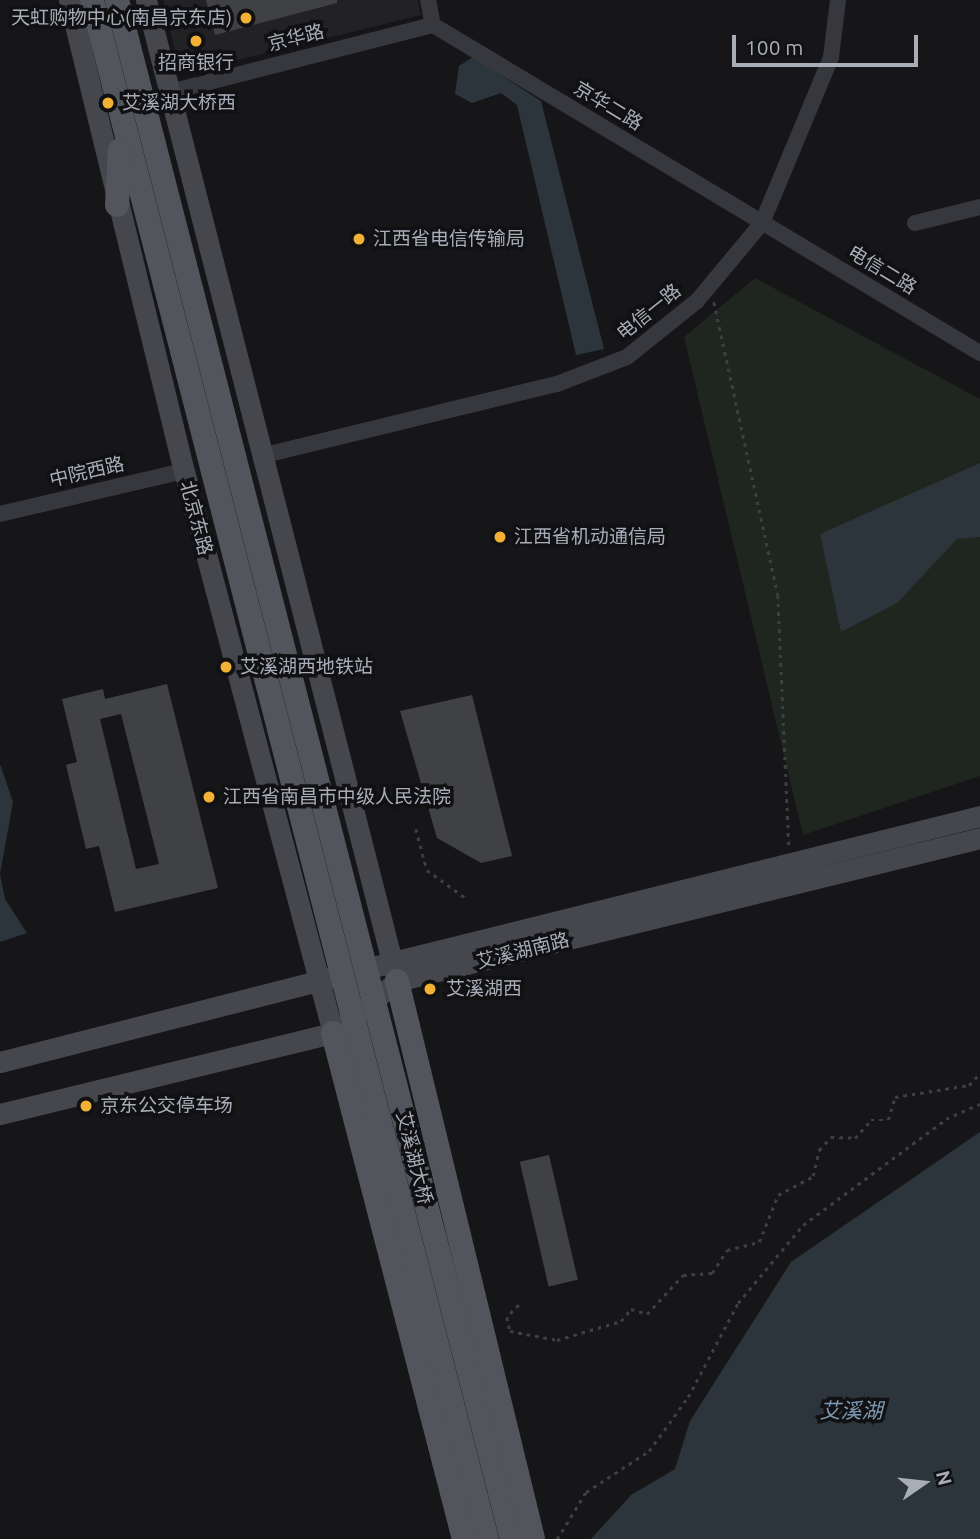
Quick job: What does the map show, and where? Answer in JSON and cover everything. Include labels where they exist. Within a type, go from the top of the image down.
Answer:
[{"type":"main road","name":"北京东路","points":[[69,0],[184,471],[333,1033]]},
{"type":"main road","name":"北京东路","points":[[92,0],[292,783]]},
{"type":"main road","name":"艾溪湖大桥","points":[[117,0],[512,1539]]},
{"type":"main road","points":[[146,0],[394,972],[493,1386],[533,1539]]},
{"type":"main road","points":[[117,205],[120,118]]},
{"type":"main road","name":"艾溪湖大桥","points":[[292,783],[487,1539]]},
{"type":"main road","name":"艾溪湖南路","points":[[0,1114],[333,1033],[394,972],[980,816]]},
{"type":"main road","name":"艾溪湖南路","points":[[0,1062],[318,981],[394,972],[980,838]]},
{"type":"main road","points":[[333,1033],[464,1539]]},
{"type":"street","points":[[428,0],[433,25]]},
{"type":"street","name":"电信一路","points":[[261,456],[592,371],[627,357],[710,286],[762,223],[831,57],[838,0]]},
{"type":"street","name":"京华路","points":[[170,92],[433,25]]},
{"type":"street","name":"京华二路","points":[[433,25],[762,223]]},
{"type":"street","points":[[915,223],[980,207]]},
{"type":"street","name":"电信二路","points":[[762,223],[980,353]]},
{"type":"street","name":"中院西路","points":[[0,514],[184,471]]},
{"type":"path","points":[[710,286],[778,595],[789,865]]},
{"type":"path","points":[[416,830],[427,870],[467,899]]},
{"type":"path","points":[[519,1305],[508,1317],[510,1331],[557,1340],[621,1321],[631,1309],[647,1314],[670,1296],[683,1275],[712,1273],[727,1250],[759,1242],[778,1195],[813,1176],[819,1150],[831,1137],[855,1138],[871,1120],[888,1120],[895,1097],[969,1085],[980,1073]]},
{"type":"path","points":[[557,1539],[586,1492],[649,1451],[688,1397],[745,1294],[803,1225],[946,1119],[980,1104]]},
{"type":"shaded area","points":[[163,0],[418,0],[421,15],[180,74]]},
{"type":"shaded area","points":[[755,278],[980,399],[980,776],[803,835],[684,337]]},
{"type":"water","points":[[473,57],[541,101],[604,349],[576,355],[517,105],[501,93],[472,103],[455,94],[459,66]]},
{"type":"water","points":[[980,463],[980,537],[957,539],[897,603],[841,632],[820,534]]},
{"type":"water","points":[[0,764],[13,802],[0,874]]},
{"type":"water","points":[[0,874],[5,899],[27,933],[0,942]]},
{"type":"water","name":"艾溪湖","points":[[980,1132],[980,1539],[591,1539],[631,1495],[675,1469],[690,1421],[791,1262]]},
{"type":"building","name":"天虹购物中心(南昌京东店)","points":[[206,0],[337,0],[337,3],[215,35]]},
{"type":"building","points":[[167,684],[218,888],[115,912],[99,846],[86,849],[66,765],[77,762],[62,699],[103,689],[105,699]],"holes":[[[121,714],[159,864],[136,869],[100,719]]]},
{"type":"building","points":[[472,695],[512,856],[481,863],[437,838],[400,711]]},
{"type":"building","points":[[549,1155],[578,1280],[549,1286],[520,1162]]},
{"type":"place","name":"天虹购物中心(南昌京东店)","points":[[246,18]]},
{"type":"place","name":"招商银行","points":[[196,41]]},
{"type":"place","name":"艾溪湖大桥西","points":[[108,103]]},
{"type":"place","name":"江西省电信传输局","points":[[359,239]]},
{"type":"place","name":"江西省机动通信局","points":[[500,537]]},
{"type":"place","name":"艾溪湖西地铁站","points":[[226,667]]},
{"type":"place","name":"江西省南昌市中级人民法院","points":[[209,797]]},
{"type":"place","name":"艾溪湖西","points":[[430,989]]},
{"type":"place","name":"京东公交停车场","points":[[86,1106]]}]
